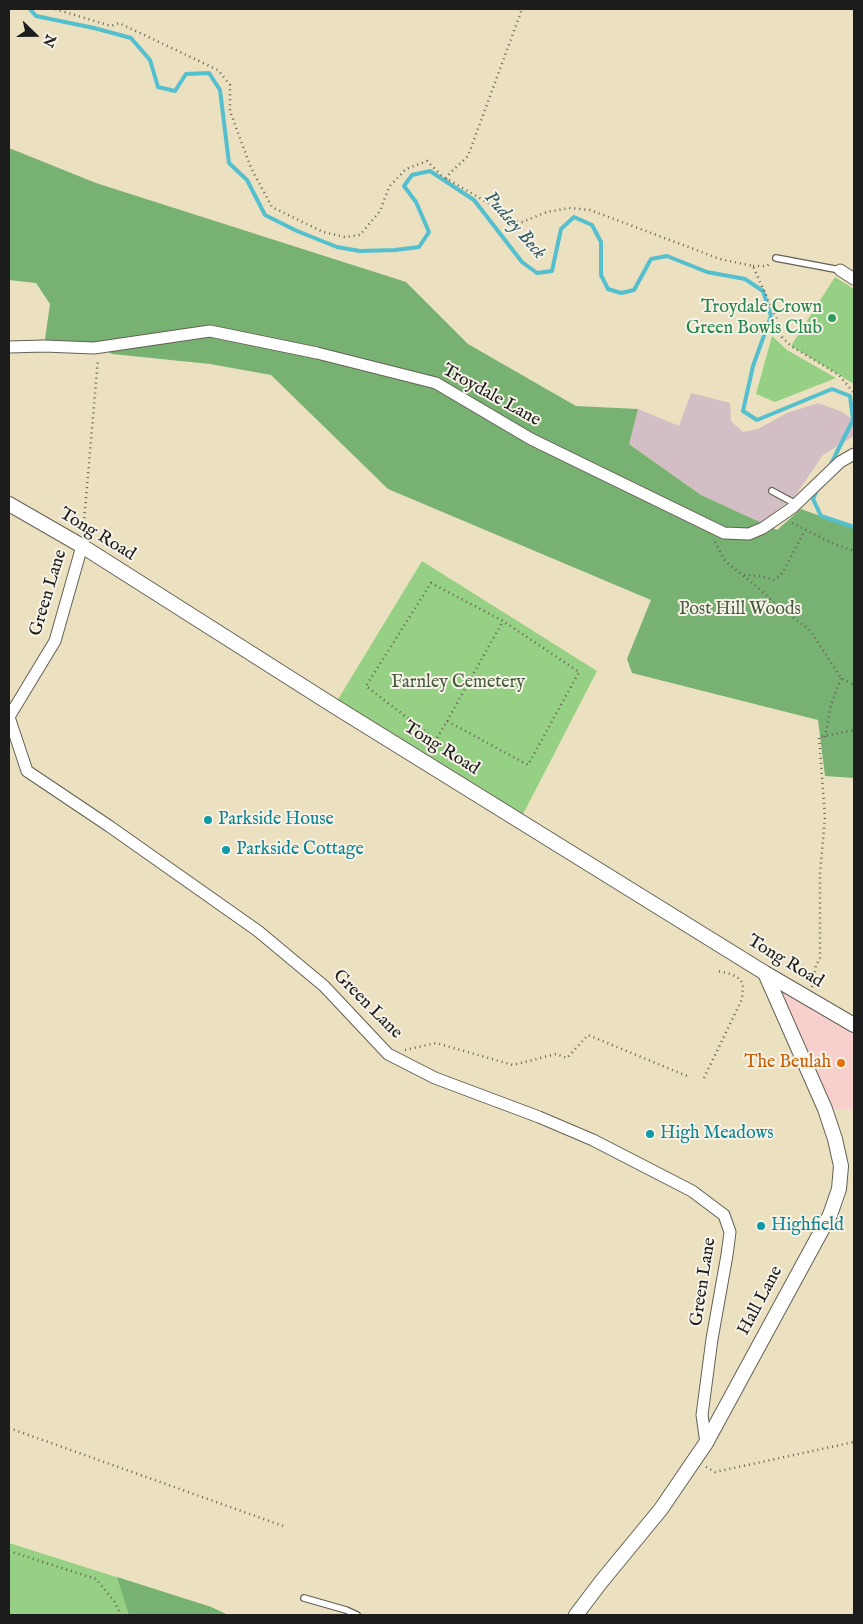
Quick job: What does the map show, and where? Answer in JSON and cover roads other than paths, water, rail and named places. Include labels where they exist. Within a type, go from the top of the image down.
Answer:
[{"type":"street","points":[[840,270],[854,279]]},
{"type":"street","name":"Troydale Lane","points":[[9,347],[99,347],[210,331],[317,353],[436,383],[530,439],[724,533],[749,534],[783,516],[840,462],[854,454]]},
{"type":"street","name":"Tong Road","points":[[9,504],[82,546],[765,973],[854,1025]]},
{"type":"street","name":"Green Lane","points":[[82,546],[55,641],[9,717],[27,771],[118,831],[258,931],[324,986],[388,1054],[435,1078],[539,1117],[593,1140],[692,1191],[724,1215],[730,1232],[728,1256],[712,1339],[702,1415],[706,1443]]},
{"type":"street","name":"Hall Lane","points":[[576,1615],[661,1509],[706,1443],[830,1215],[840,1189],[841,1166],[836,1139],[825,1109],[765,973]]},
{"type":"lane","points":[[776,258],[840,270]]},
{"type":"lane","points":[[772,491],[800,501]]},
{"type":"lane","points":[[304,1598],[357,1615]]},
{"type":"waterway","name":"Pudsey Beck","points":[[30,9],[36,16],[131,38],[150,60],[158,87],[175,91],[186,74],[209,73],[220,90],[229,163],[247,180],[265,215],[297,231],[337,247],[360,251],[419,247],[429,232],[416,202],[404,186],[412,175],[430,171],[474,200],[522,262],[537,273],[552,271],[561,229],[574,217],[592,225],[601,242],[601,275],[608,289],[621,293],[634,290],[651,259],[667,256],[707,272],[745,279],[763,291],[771,316],[753,366],[743,411],[757,420],[832,389],[850,396],[853,420],[830,466]]},
{"type":"waterway","name":"Pudsey Beck","points":[[817,490],[813,499],[821,516],[854,527]]},
{"type":"place","name":"Troydale Crown Green Bowls Club","points":[[832,318]]},
{"type":"place","name":"Parkside House","points":[[208,820]]},
{"type":"place","name":"Parkside Cottage","points":[[226,850]]},
{"type":"place","name":"The Beulah","points":[[841,1063]]},
{"type":"place","name":"High Meadows","points":[[650,1134]]},
{"type":"place","name":"Highfield","points":[[761,1226]]},
{"type":"park label","name":"Post Hill Woods","points":[[740,610]]},
{"type":"park label","name":"Farnley Cemetery","points":[[458,683]]}]
